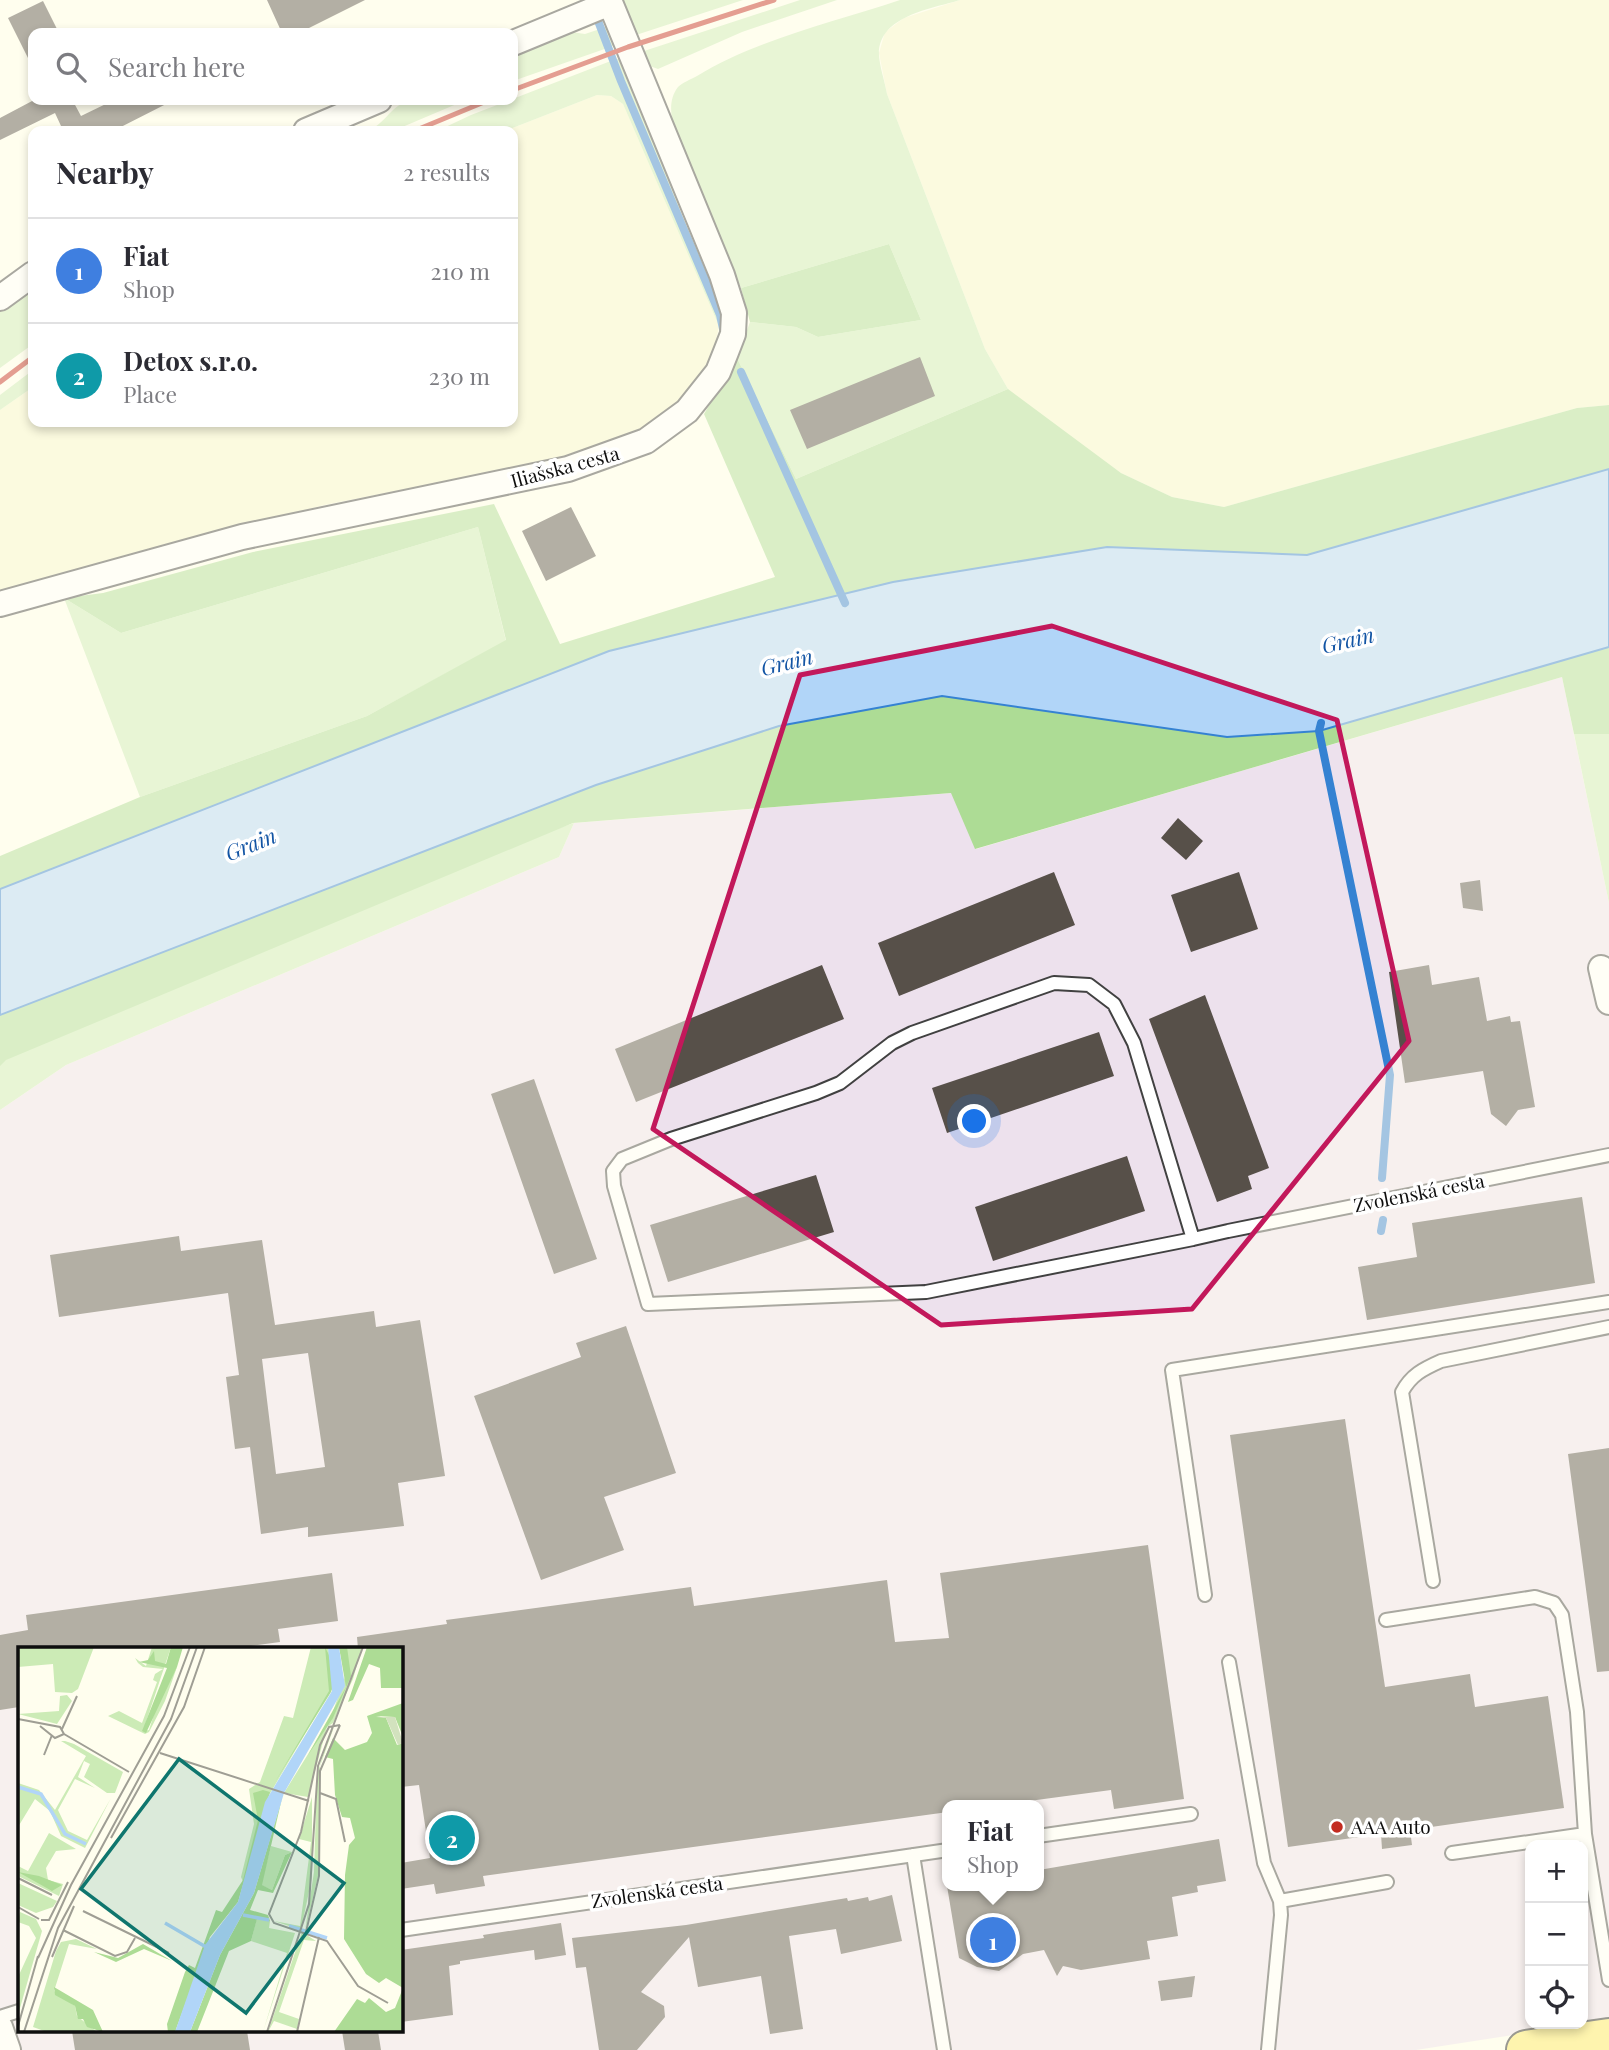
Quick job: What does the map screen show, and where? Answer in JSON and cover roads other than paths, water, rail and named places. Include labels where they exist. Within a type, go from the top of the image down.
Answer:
[{"type":"main road","points":[[1527,2050],[1609,2038]]},
{"type":"street","name":"Iliašska cesta","points":[[0,604],[242,537],[568,469],[646,442],[687,411],[718,372],[733,334],[734,313],[722,275],[600,6],[518,41]]},
{"type":"street","points":[[318,126],[367,105]]},
{"type":"street","points":[[0,298],[28,278]]},
{"type":"street","points":[[1601,968],[1609,1002]]},
{"type":"street","points":[[0,2027],[8,2050]]},
{"type":"lane","name":"Zvolenská cesta","points":[[1193,1239],[1134,1043],[1114,1004],[1089,985],[1054,983],[912,1033],[892,1043],[840,1083],[671,1139],[622,1159],[613,1171],[614,1186],[648,1304],[926,1292],[1193,1239],[1609,1155]]},
{"type":"lane","points":[[1205,1595],[1172,1370],[1609,1302]]},
{"type":"lane","points":[[1433,1581],[1402,1392],[1409,1379],[1422,1369],[1441,1361],[1609,1327]]},
{"type":"lane","points":[[1386,1620],[1535,1597],[1554,1603],[1562,1615],[1577,1712],[1586,1834],[1609,1980]]},
{"type":"lane","points":[[1229,1662],[1264,1863],[1280,1901],[1281,1915],[1268,2050]]},
{"type":"lane","points":[[1044,1835],[1191,1814]]},
{"type":"lane","points":[[1452,1853],[1586,1834]]},
{"type":"lane","name":"Zvolenská cesta","points":[[402,1930],[942,1851]]},
{"type":"lane","points":[[913,1855],[944,2050]]},
{"type":"lane","points":[[1280,1901],[1387,1882]]},
{"type":"lane","points":[[0,2017],[18,2011]]},
{"type":"water","name":"Grain","points":[[1609,469],[1609,647],[1319,731],[1227,737],[942,696],[779,726],[596,785],[0,1015],[0,889],[609,651],[893,582],[1107,547],[1307,555]]},
{"type":"waterway","points":[[595,13],[720,315],[723,329]]},
{"type":"waterway","points":[[741,372],[845,603]]},
{"type":"waterway","points":[[1321,723],[1319,731],[1390,1075],[1382,1178]]},
{"type":"waterway","points":[[1381,1231],[1383,1220]]},
{"type":"railway","points":[[518,88],[628,47],[774,0]]},
{"type":"railway","points":[[426,126],[477,105]]},
{"type":"railway","points":[[0,382],[28,361]]},
{"type":"place","name":"AAA Auto","points":[[1337,1827]]},
{"type":"place","name":"Detox s.r.o.","points":[[452,1838]]},
{"type":"place","name":"Fiat","points":[[993,1940]]}]
